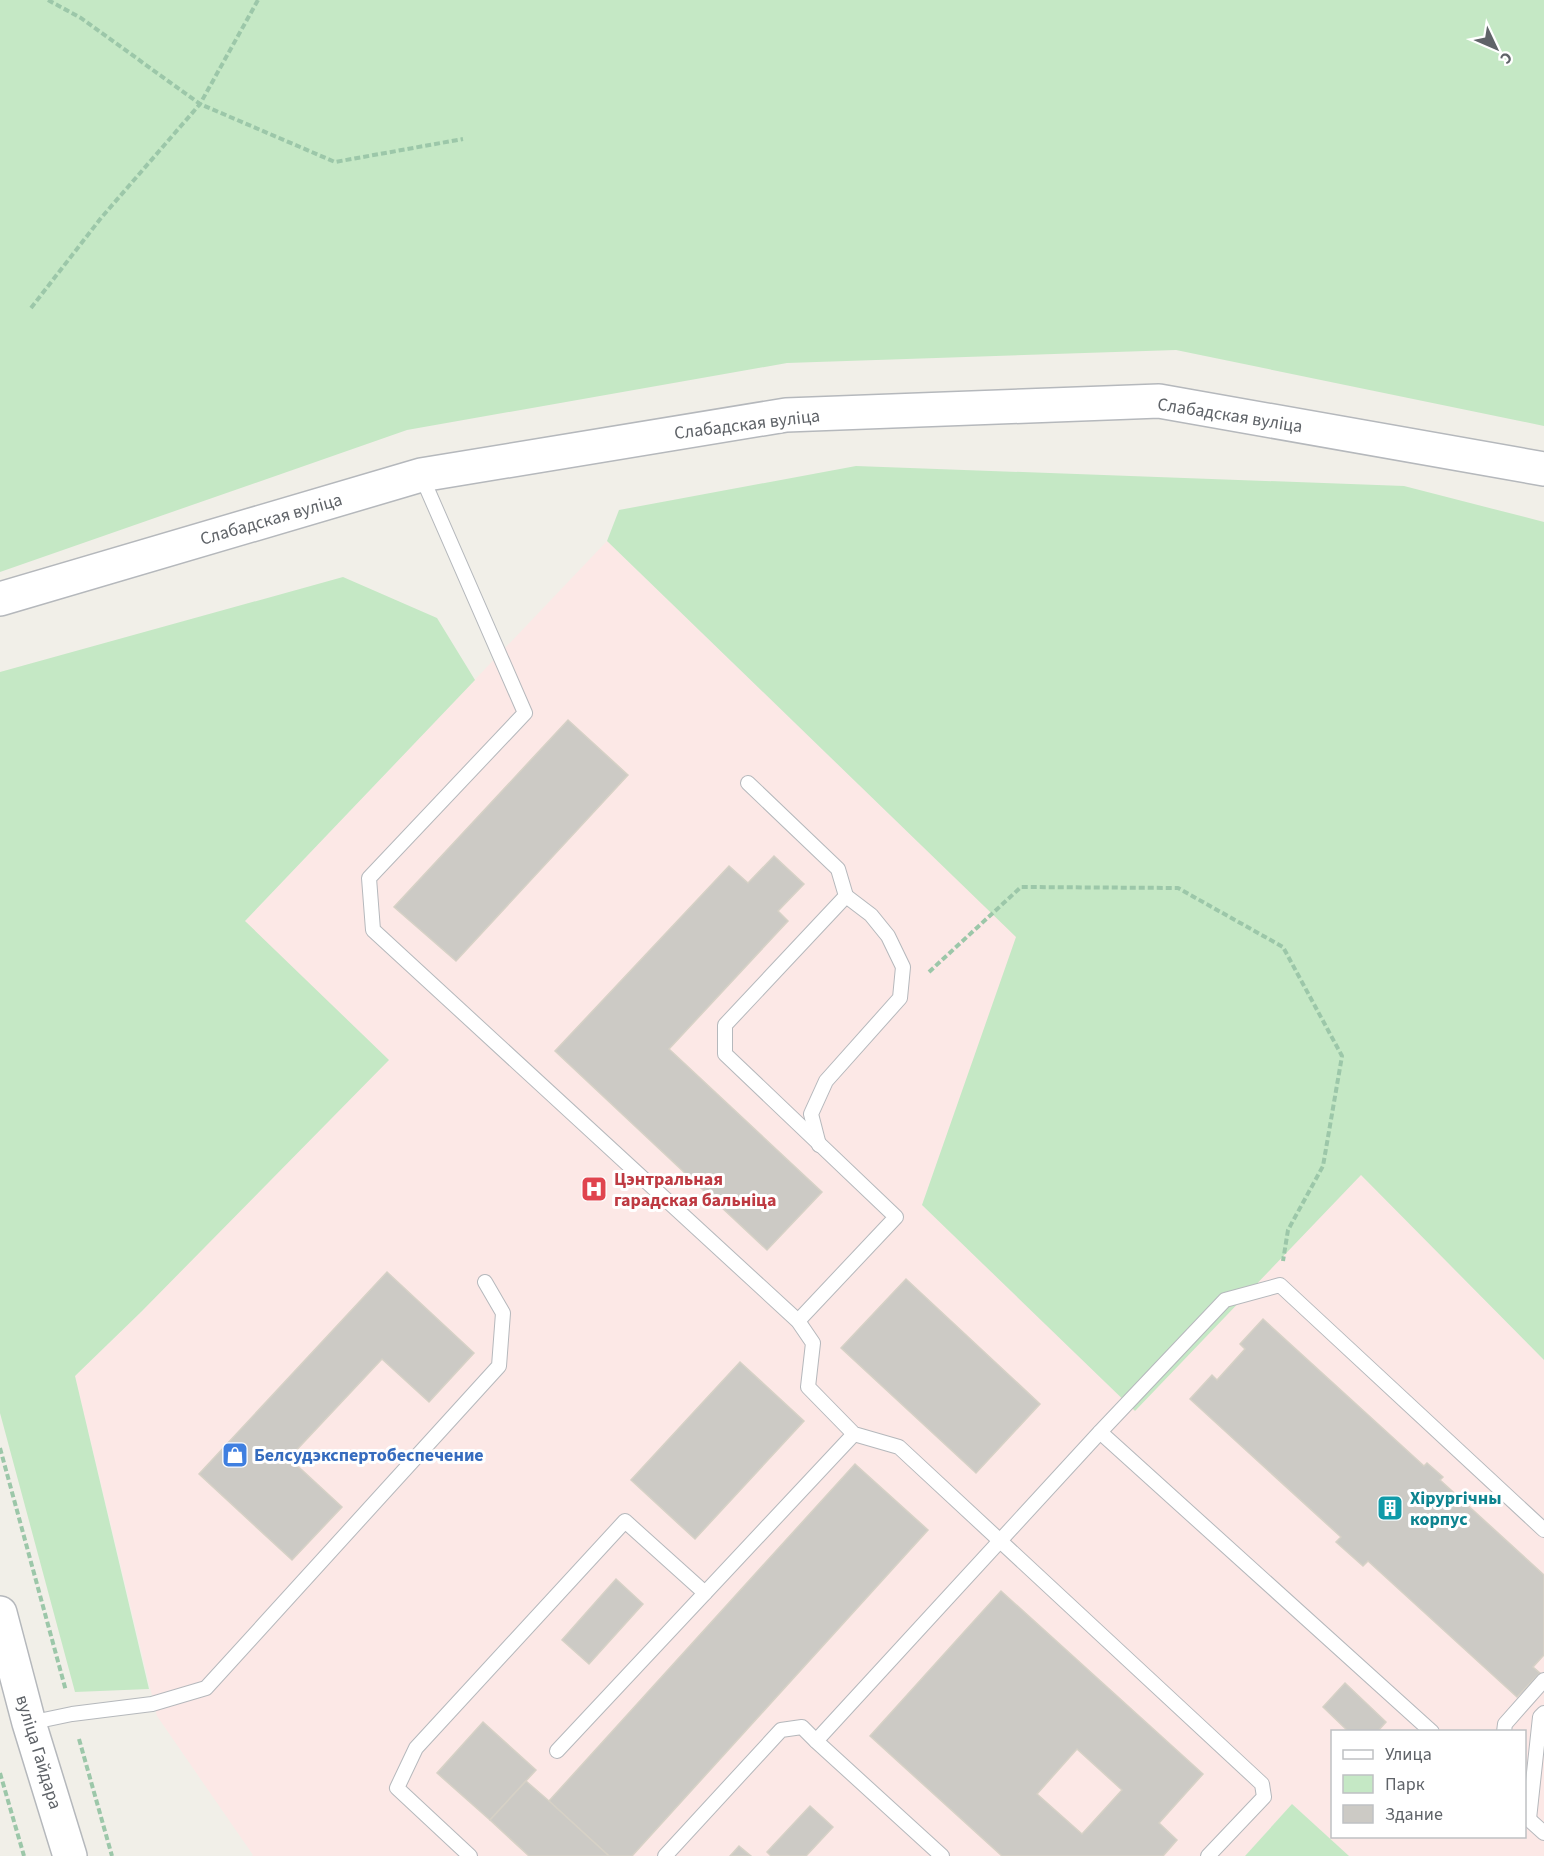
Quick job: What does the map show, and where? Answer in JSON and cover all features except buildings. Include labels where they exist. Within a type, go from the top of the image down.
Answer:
[{"type":"street","name":"Слабадская вуліца","points":[[0,599],[422,475],[786,415],[1159,401],[1544,469]]},
{"type":"street","name":"вуліца Гайдара","points":[[0,1613],[29,1723],[70,1856]]},
{"type":"lane","points":[[422,475],[525,713],[369,878],[373,930],[798,1321],[813,1342],[808,1387],[854,1434],[899,1447],[1262,1784],[1264,1797],[1208,1856]]},
{"type":"lane","points":[[748,783],[838,868],[846,896],[871,915],[888,936],[903,966],[900,998],[826,1081],[812,1114],[819,1144]]},
{"type":"lane","points":[[798,1321],[896,1217],[725,1054],[725,1025],[846,896]]},
{"type":"lane","points":[[29,1723],[72,1714],[152,1704],[206,1688],[499,1366],[502,1313],[485,1282]]},
{"type":"lane","points":[[816,1741],[1100,1432],[1225,1300],[1280,1285],[1544,1530]]},
{"type":"lane","points":[[1100,1432],[1431,1730]]},
{"type":"lane","points":[[557,1751],[854,1434]]},
{"type":"lane","points":[[470,1856],[397,1788],[416,1748],[625,1521],[705,1593]]},
{"type":"lane","points":[[1504,1730],[1505,1724],[1544,1680]]},
{"type":"lane","points":[[1544,1713],[1540,1717],[1527,1817],[1544,1833]]},
{"type":"lane","points":[[665,1856],[781,1730],[802,1727],[942,1856]]},
{"type":"path","points":[[48,0],[81,18],[200,104],[335,162],[463,139]]},
{"type":"path","points":[[31,308],[101,218],[200,104],[258,0]]},
{"type":"path","points":[[900,998],[1020,887],[1178,888],[1282,947],[1342,1056],[1323,1166],[1288,1230],[1280,1285]]},
{"type":"path","points":[[0,1449],[112,1856]]},
{"type":"path","points":[[0,1773],[24,1856]]},
{"type":"shaded area","name":"Цэнтральная гарадская бальніца","points":[[607,541],[1017,937],[922,1205],[1135,1410],[1361,1174],[1544,1360],[1544,1856],[252,1856],[157,1716],[75,1376],[142,1311],[245,921]]},
{"type":"green space","points":[[0,0],[1544,0],[1544,426],[1176,350],[787,363],[407,430],[0,572]]},
{"type":"green space","points":[[856,466],[1404,486],[1544,522],[1544,1360],[1361,1175],[1135,1411],[922,1205],[1016,937],[607,541],[619,510]]},
{"type":"green space","points":[[343,577],[437,618],[475,680],[245,921],[389,1060],[75,1376],[149,1689],[75,1692],[0,1413],[0,672]]},
{"type":"green space","points":[[1292,1804],[1349,1856],[1245,1856]]},
{"type":"place","name":"Цэнтральная гарадская бальніца","points":[[594,1189]]},
{"type":"place","name":"Белсудэкспертобеспечение","points":[[235,1455]]},
{"type":"place","name":"Хірургічны корпус","points":[[1390,1508]]}]
